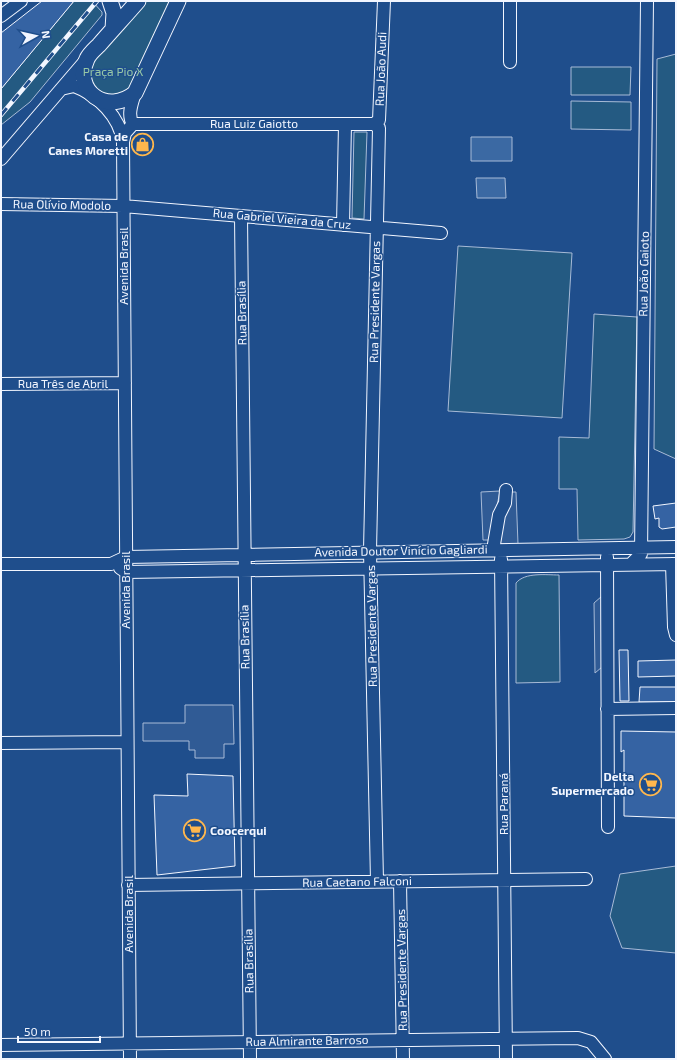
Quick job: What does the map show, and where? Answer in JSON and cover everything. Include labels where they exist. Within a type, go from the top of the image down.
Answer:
[{"type":"main road","points":[[110,1],[114,13],[113,29]]},
{"type":"main road","points":[[138,1],[87,59],[84,74],[86,85],[98,100],[110,103],[119,103],[127,100],[135,93],[174,5]]},
{"type":"street","points":[[1,16],[21,1]]},
{"type":"street","name":"Rua João Audi","points":[[376,228],[379,128],[374,124],[379,120],[384,1]]},
{"type":"street","points":[[510,1],[510,62]]},
{"type":"street","name":"Rua João Gaioto","points":[[641,548],[647,1]]},
{"type":"street","points":[[1,159],[87,59]]},
{"type":"street","points":[[61,89],[74,86],[98,100],[118,124],[121,131],[122,142]]},
{"type":"street","points":[[122,142],[125,133],[133,124],[130,119],[130,111],[135,93]]},
{"type":"street","name":"Rua Luiz Gaiotto","points":[[133,124],[374,124]]},
{"type":"street","points":[[343,225],[346,124]]},
{"type":"street","name":"Avenida Brasil","points":[[122,142],[130,1059]]},
{"type":"street","name":"Rua Olívio Modolo","points":[[1,204],[123,206]]},
{"type":"street","name":"Rua Gabriel Vieira da Cruz","points":[[123,206],[441,233]]},
{"type":"street","name":"Rua Brasília","points":[[241,216],[250,1059]]},
{"type":"street","name":"Rua Presidente Vargas","points":[[376,228],[370,568],[377,881]]},
{"type":"street","name":"Rua Três de Abril","points":[[1,384],[124,383]]},
{"type":"street","name":"Rua Paraná","points":[[506,490],[504,503],[499,515],[497,550],[502,566],[506,1059]]},
{"type":"street","name":"Avenida Doutor Vinício Gagliardi","points":[[126,557],[370,551],[676,547]]},
{"type":"street","points":[[608,827],[606,558],[615,548]]},
{"type":"street","points":[[632,564],[641,554],[641,548]]},
{"type":"street","points":[[1,564],[111,564],[126,557]]},
{"type":"street","points":[[111,564],[126,572]]},
{"type":"street","points":[[674,564],[674,627],[676,635]]},
{"type":"street","name":"Avenida Doutor Vinício Gagliardi","points":[[126,572],[674,564]]},
{"type":"street","points":[[607,709],[676,708]]},
{"type":"street","points":[[1,743],[127,742]]},
{"type":"street","name":"Rua Caetano Falconi","points":[[128,884],[586,878]]},
{"type":"street","name":"Rua Presidente Vargas","points":[[400,881],[403,1059]]},
{"type":"street","name":"Rua Almirante Barroso","points":[[1,1045],[585,1039],[591,1042],[605,1059]]},
{"type":"green space","points":[[74,1],[92,1],[102,12],[102,15],[30,102],[1,125],[1,89]]},
{"type":"green space","name":"Praça Pio X","points":[[144,1],[174,1],[126,95],[104,97],[90,81],[89,66]]},
{"type":"green space","points":[[676,54],[676,459],[654,449],[657,59]]},
{"type":"green space","points":[[571,67],[631,67],[630,95],[571,95]]},
{"type":"green space","points":[[571,101],[631,102],[631,130],[571,129]]},
{"type":"green space","points":[[354,132],[367,132],[364,219],[352,218]]},
{"type":"green space","points":[[458,246],[572,253],[562,418],[448,411]]},
{"type":"green space","points":[[594,314],[637,317],[633,532],[630,537],[624,539],[578,540],[577,489],[559,489],[559,437],[589,438]]},
{"type":"green space","points":[[559,575],[560,682],[516,683],[516,583],[520,579],[530,576]]},
{"type":"green space","points":[[676,866],[676,953],[622,948],[610,916],[620,874]]},
{"type":"shaded area","points":[[471,137],[512,137],[512,161],[471,161]]},
{"type":"shaded area","points":[[476,178],[505,178],[506,198],[477,198]]},
{"type":"shaded area","points":[[500,491],[490,540],[483,540],[481,492]]},
{"type":"shaded area","points":[[509,492],[516,492],[518,544],[498,544]]},
{"type":"shaded area","points":[[602,596],[602,667],[595,673],[594,603]]},
{"type":"shaded area","points":[[185,705],[233,705],[234,744],[224,744],[224,758],[195,758],[195,750],[189,750],[189,741],[143,741],[143,723],[185,723]]},
{"type":"building","points":[[42,1],[74,1],[1,89],[1,33]]},
{"type":"building","points":[[676,503],[676,527],[662,529],[659,527],[659,518],[655,519],[653,506]]},
{"type":"building","points":[[619,650],[628,650],[629,701],[620,701]]},
{"type":"building","points":[[676,660],[676,676],[638,677],[638,661]]},
{"type":"building","points":[[640,687],[676,687],[676,702],[639,702]]},
{"type":"building","name":"Delta Supermercado","points":[[621,731],[676,732],[676,818],[624,816],[624,750],[621,752]]},
{"type":"building","name":"Coocerqui","points":[[187,774],[233,776],[235,866],[157,875],[154,795],[188,796]]},
{"type":"railway","points":[[1,115],[97,1]]},
{"type":"place","name":"Casa de Canes Moretti","points":[[143,144]]},
{"type":"place","name":"Delta Supermercado","points":[[650,784]]},
{"type":"place","name":"Coocerqui","points":[[195,831]]}]
